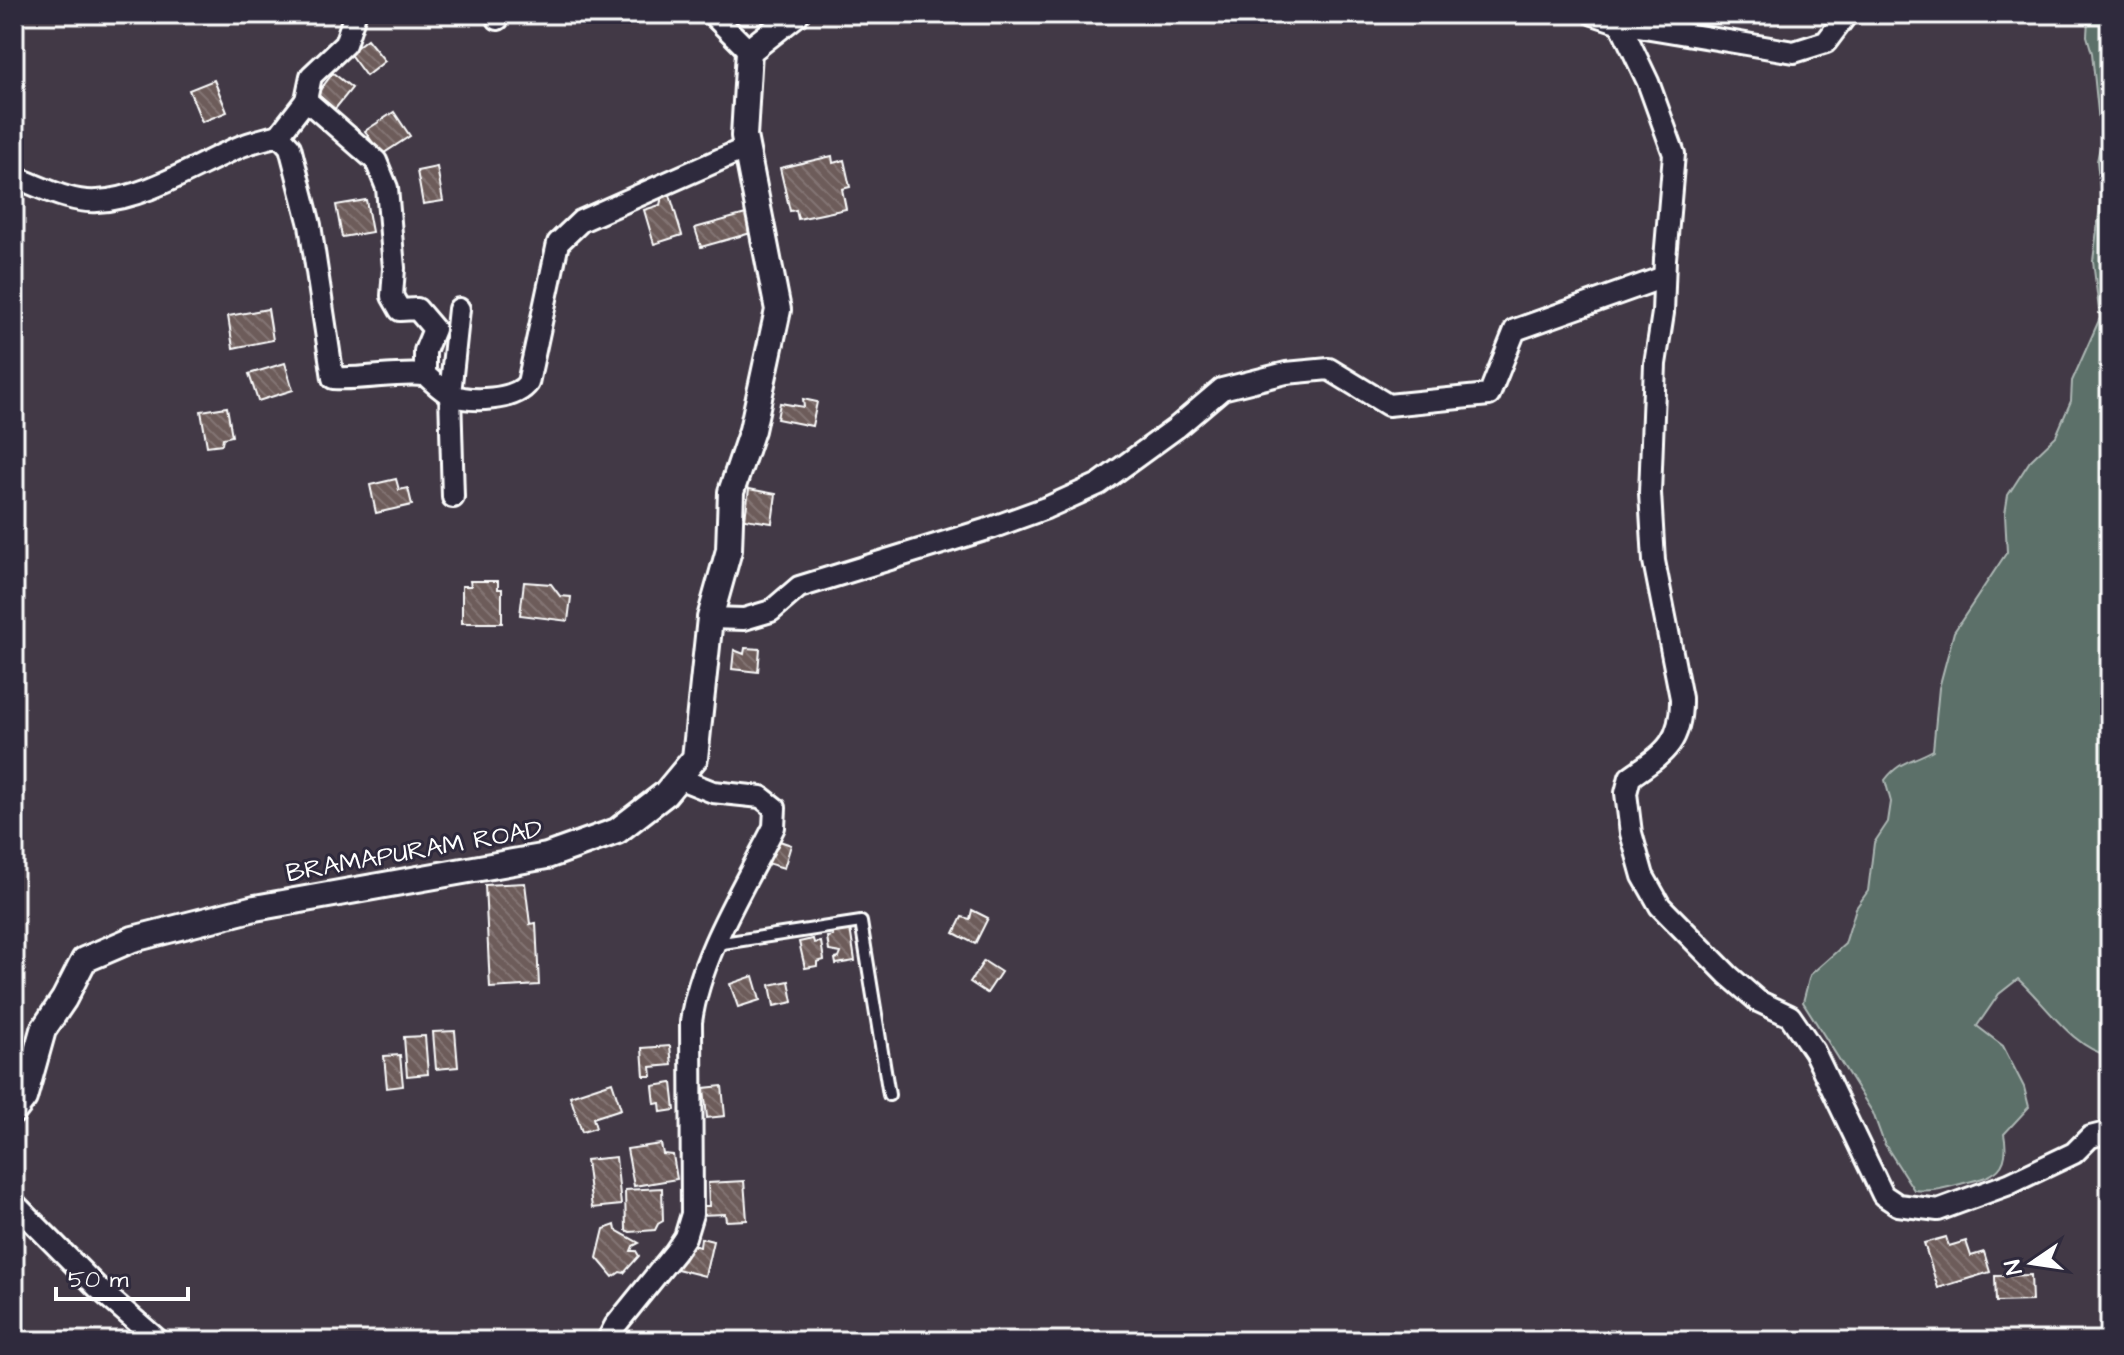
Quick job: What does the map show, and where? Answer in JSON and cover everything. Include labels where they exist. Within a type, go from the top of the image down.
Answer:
[{"type":"street","points":[[14,177],[74,199],[97,202],[122,197],[183,174],[239,147],[279,135],[306,100],[311,76],[345,44],[355,14]]},
{"type":"street","points":[[712,14],[749,51],[796,14]]},
{"type":"street","points":[[1593,14],[1794,52],[1826,42],[1847,14]]},
{"type":"street","points":[[1619,18],[1648,82],[1674,154],[1663,313],[1655,364],[1650,493],[1654,561],[1682,716],[1673,742],[1630,777],[1626,793],[1631,833],[1643,876],[1660,906],[1728,975],[1758,1001],[1790,1016],[1814,1051],[1883,1195],[1898,1205],[1938,1210],[2009,1184],[2074,1153],[2090,1137],[2110,1132]]},
{"type":"street","name":"BRAMAPURAM ROAD","points":[[14,1111],[24,1098],[43,1030],[64,999],[84,960],[133,939],[255,908],[547,856],[617,831],[665,794],[695,758],[710,618],[729,550],[731,492],[752,430],[778,310],[746,148],[744,124],[749,51]]},
{"type":"street","points":[[306,100],[376,161],[387,188],[394,268],[392,296],[400,310],[417,309],[434,329],[425,351],[425,375]]},
{"type":"street","points":[[279,135],[290,147],[310,225],[333,378],[425,375],[450,394],[503,398],[523,390],[528,383],[558,243],[581,221],[746,148]]},
{"type":"street","points":[[710,618],[744,619],[771,611],[799,587],[1046,508],[1099,484],[1176,428],[1222,389],[1286,373],[1329,369],[1388,405],[1489,395],[1515,330],[1664,277]]},
{"type":"street","points":[[453,497],[450,394],[459,309]]},
{"type":"street","points":[[607,1341],[615,1326],[685,1237],[692,1214],[691,1022],[694,1003],[716,944],[774,827],[775,808],[761,797],[713,792],[678,778]]},
{"type":"street","points":[[14,1203],[98,1288],[159,1341]]},
{"type":"lane","points":[[716,944],[861,922],[889,1095]]},
{"type":"green space","points":[[2097,14],[2110,14],[2110,1056],[2072,1035],[2018,979],[1999,994],[1977,1026],[2003,1046],[2024,1087],[2029,1107],[2004,1134],[2006,1146],[2003,1163],[1992,1174],[1975,1180],[1939,1189],[1914,1190],[1884,1143],[1873,1113],[1803,1002],[1810,975],[1845,944],[1856,908],[1868,891],[1874,843],[1888,822],[1891,802],[1885,780],[1901,765],[1933,750],[1939,688],[1954,632],[2007,552],[2005,514],[2008,495],[2030,461],[2056,436],[2071,401],[2072,381],[2100,318],[2093,261],[2101,198],[2097,161],[2101,142],[2092,53],[2087,36],[2088,19]]},
{"type":"building","points":[[367,39],[385,61],[366,76],[349,53]]},
{"type":"building","points":[[333,73],[352,88],[335,109],[317,94]]},
{"type":"building","points":[[214,80],[227,112],[202,122],[189,90]]},
{"type":"building","points":[[394,112],[410,136],[381,155],[365,131]]},
{"type":"building","points":[[832,156],[833,163],[844,160],[850,187],[842,189],[846,209],[798,219],[796,210],[790,211],[780,168]]},
{"type":"building","points":[[437,167],[443,201],[423,204],[417,171]]},
{"type":"building","points":[[670,195],[682,235],[654,244],[644,210],[660,205],[662,197]]},
{"type":"building","points":[[366,200],[372,232],[342,237],[336,205]]},
{"type":"building","points":[[753,212],[758,231],[701,247],[695,228]]},
{"type":"building","points":[[268,309],[273,340],[233,348],[228,316]]},
{"type":"building","points":[[285,363],[293,390],[258,401],[249,374]]},
{"type":"building","points":[[803,399],[817,402],[812,426],[777,419],[780,403],[804,407]]},
{"type":"building","points":[[227,407],[232,436],[223,438],[222,444],[207,446],[201,411]]},
{"type":"building","points":[[396,479],[399,490],[408,488],[412,505],[376,513],[370,485]]},
{"type":"building","points":[[749,489],[776,494],[772,523],[745,519]]},
{"type":"building","points":[[470,581],[498,581],[498,589],[502,589],[502,623],[462,623],[462,586],[471,586]]},
{"type":"building","points":[[524,582],[551,584],[560,596],[571,597],[568,621],[520,615]]},
{"type":"building","points":[[745,648],[760,649],[758,672],[732,669],[734,650],[744,654]]},
{"type":"building","points":[[771,838],[791,845],[784,868],[764,862]]},
{"type":"building","points":[[525,883],[530,924],[536,923],[539,985],[490,988],[485,885]]},
{"type":"building","points":[[972,910],[988,918],[975,944],[954,933],[962,917],[970,919]]},
{"type":"building","points":[[850,928],[855,961],[836,964],[835,959],[841,953],[829,951],[827,937],[833,936],[832,931]]},
{"type":"building","points":[[813,939],[814,943],[821,942],[824,960],[817,962],[817,966],[805,968],[799,942]]},
{"type":"building","points":[[984,961],[1001,972],[987,993],[970,982]]},
{"type":"building","points":[[753,976],[760,1000],[738,1007],[730,984]]},
{"type":"building","points":[[789,981],[793,1002],[774,1006],[770,985]]},
{"type":"building","points":[[455,1031],[458,1067],[436,1069],[433,1032]]},
{"type":"building","points":[[425,1036],[428,1074],[407,1076],[404,1037]]},
{"type":"building","points":[[670,1046],[672,1065],[651,1067],[652,1076],[644,1076],[642,1048]]},
{"type":"building","points":[[400,1055],[403,1086],[387,1088],[384,1056]]},
{"type":"building","points":[[612,1082],[621,1109],[593,1118],[596,1128],[582,1132],[570,1096]]},
{"type":"building","points":[[672,1083],[675,1110],[661,1112],[660,1103],[655,1104],[653,1086]]},
{"type":"building","points":[[722,1086],[725,1116],[707,1118],[704,1088]]},
{"type":"building","points":[[661,1144],[663,1154],[673,1155],[677,1179],[634,1186],[627,1149]]},
{"type":"building","points":[[616,1157],[621,1205],[592,1208],[586,1160]]},
{"type":"building","points":[[744,1181],[747,1220],[726,1221],[725,1214],[699,1215],[698,1206],[709,1206],[708,1183]]},
{"type":"building","points":[[662,1188],[663,1221],[655,1230],[626,1230],[625,1190]]},
{"type":"building","points":[[615,1225],[616,1230],[639,1243],[631,1251],[636,1251],[639,1256],[624,1273],[613,1277],[597,1258],[604,1229]]},
{"type":"building","points":[[1946,1237],[1949,1246],[1966,1241],[1971,1256],[1984,1252],[1990,1272],[1938,1288],[1924,1243]]},
{"type":"building","points":[[701,1238],[713,1241],[705,1276],[677,1269],[683,1243],[700,1247]]},
{"type":"building","points":[[2031,1275],[2032,1301],[1996,1302],[1995,1276]]},
{"type":"building","points":[[630,1331],[644,1341],[622,1341]]}]
